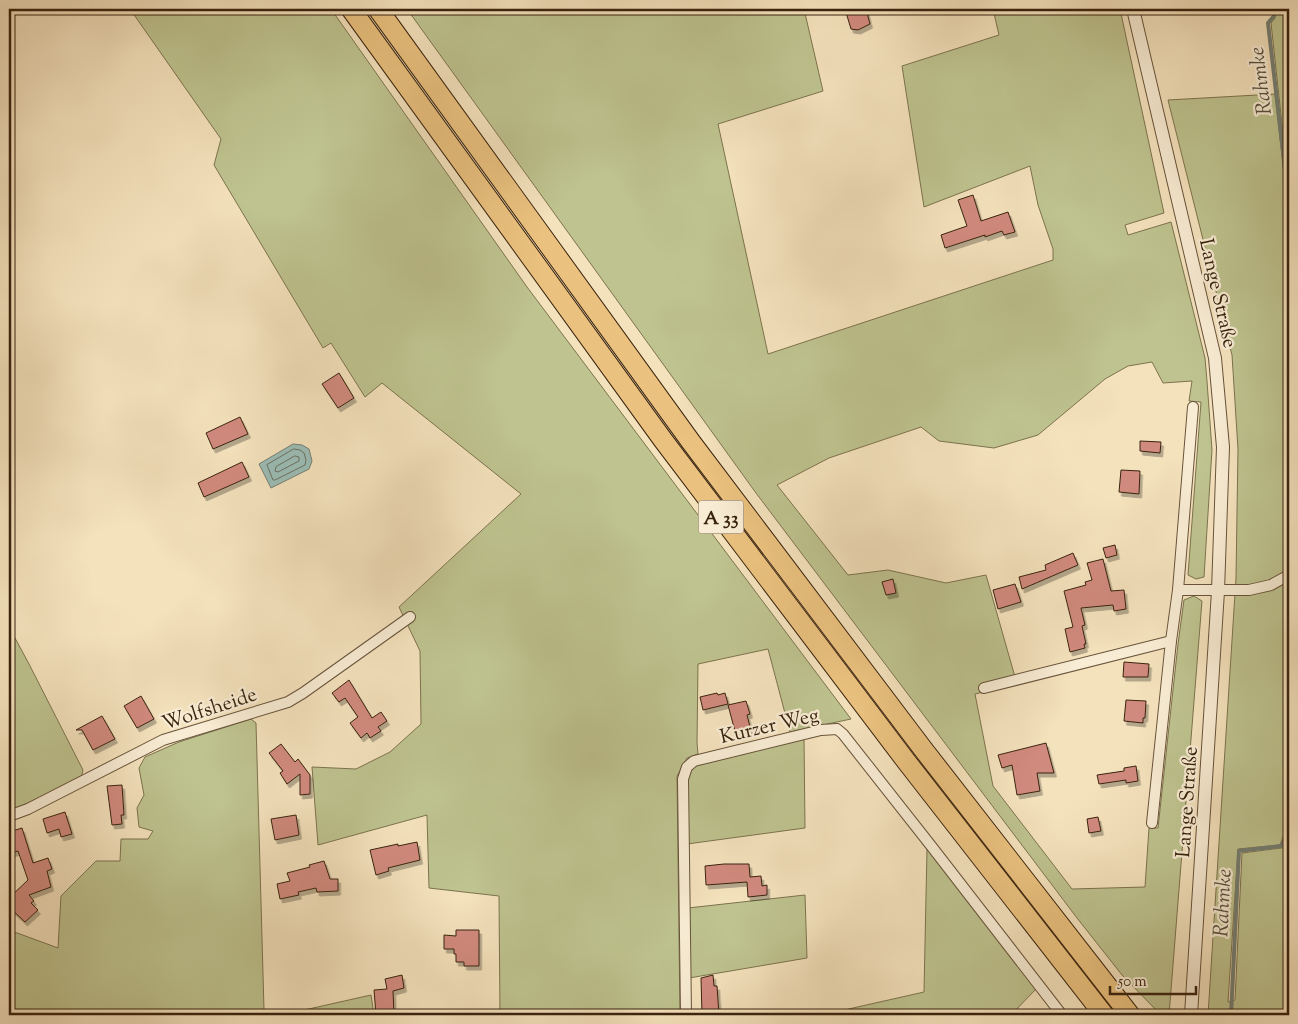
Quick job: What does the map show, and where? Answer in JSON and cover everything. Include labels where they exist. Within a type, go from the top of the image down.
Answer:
[{"type":"highway","name":"A 33","points":[[351,9],[662,440],[906,761],[1104,1015]]},
{"type":"highway","name":"A 33","points":[[378,9],[696,450],[922,749],[1130,1015]]},
{"type":"street","name":"Lange Straße","points":[[1133,9],[1215,358],[1223,447],[1218,591],[1191,1013]]},
{"type":"street","name":"Lange Straße","points":[[1152,824],[1178,590],[1193,407]]},
{"type":"street","points":[[1178,590],[1249,590],[1271,585],[1289,575]]},
{"type":"street","name":"Wolfsheide","points":[[9,816],[28,809],[163,740],[288,702],[410,617]]},
{"type":"street","points":[[984,688],[1171,641]]},
{"type":"street","name":"Kurzer Weg","points":[[686,1015],[683,779],[688,767],[694,761],[821,730],[837,729],[843,734],[932,847],[1062,1015]]},
{"type":"green space","points":[[130,9],[331,9],[527,287],[851,719],[790,732],[768,649],[698,664],[698,754],[687,758],[677,776],[680,1015],[500,1015],[499,896],[429,888],[427,815],[318,845],[312,767],[356,769],[390,752],[421,724],[420,651],[399,607],[521,494],[382,383],[365,397],[331,343],[323,348],[214,165],[221,139]]},
{"type":"green space","points":[[407,9],[804,9],[823,91],[718,124],[768,354],[1053,260],[1053,249],[1038,205],[1030,166],[924,207],[902,66],[999,35],[993,9],[1120,9],[1164,213],[1125,225],[1128,235],[1171,222],[1205,358],[1212,450],[1204,577],[1196,579],[1188,575],[1201,402],[1189,401],[1192,381],[1163,383],[1152,362],[1128,366],[1105,379],[1038,435],[994,448],[939,441],[921,427],[829,458],[777,485],[848,575],[888,570],[946,583],[986,575],[1017,684],[975,694],[993,786],[1072,889],[1145,887],[1149,828],[1158,828],[1184,600],[1194,596],[1202,601],[1169,1015],[1161,1015],[1122,975],[1077,918],[756,493]]},
{"type":"green space","points":[[1273,9],[1285,9],[1283,10],[1284,14],[1289,12],[1289,189],[1271,23],[1275,18],[1275,13],[1272,14]]},
{"type":"green space","points":[[1275,94],[1289,218],[1289,820],[1280,845],[1238,849],[1228,1002],[1235,1000],[1242,853],[1289,847],[1289,1015],[1208,1015],[1236,578],[1238,449],[1232,355],[1168,100]]},
{"type":"green space","points":[[9,627],[83,770],[81,778],[9,812]]},
{"type":"green space","points":[[251,719],[256,723],[263,1015],[9,1015],[9,930],[58,948],[61,896],[96,861],[120,861],[121,839],[148,839],[153,831],[139,827],[137,808],[144,795],[139,768],[145,757],[179,742]]},
{"type":"green space","points":[[804,738],[805,828],[687,844],[687,784],[690,771],[695,766]]},
{"type":"green space","points":[[927,849],[1036,989],[1011,1015],[822,1015],[924,992]]},
{"type":"green space","points":[[805,895],[807,958],[689,978],[688,908]]},
{"type":"green space","points":[[371,995],[374,1015],[282,1015]]},
{"type":"water","points":[[293,444],[302,445],[309,449],[312,461],[309,469],[271,488],[259,464]]},
{"type":"building","points":[[845,9],[866,9],[870,24],[858,30],[851,29]]},
{"type":"building","points":[[973,195],[981,221],[1008,212],[1015,232],[1004,235],[1002,231],[945,248],[941,235],[967,226],[958,200]]},
{"type":"building","points":[[339,373],[354,398],[338,408],[322,384]]},
{"type":"building","points":[[240,417],[248,434],[213,449],[206,433]]},
{"type":"building","points":[[1140,441],[1161,442],[1160,453],[1140,451]]},
{"type":"building","points":[[242,462],[249,477],[204,497],[198,483]]},
{"type":"building","points":[[1121,470],[1140,471],[1139,494],[1119,492]]},
{"type":"building","points":[[1115,545],[1117,555],[1106,558],[1103,548]]},
{"type":"building","points":[[1073,553],[1078,565],[1022,589],[1019,577],[1046,570],[1045,565]]},
{"type":"building","points":[[1103,559],[1111,591],[1124,590],[1126,609],[1114,611],[1113,605],[1081,608],[1085,625],[1082,626],[1086,644],[1084,644],[1085,648],[1070,652],[1065,629],[1073,627],[1064,591],[1086,585],[1085,582],[1092,580],[1087,563]]},
{"type":"building","points":[[893,579],[896,593],[886,595],[882,582]]},
{"type":"building","points":[[1015,584],[1021,602],[998,609],[993,590]]},
{"type":"building","points":[[1124,662],[1149,664],[1148,677],[1123,677]]},
{"type":"building","points":[[349,680],[372,718],[381,712],[387,721],[378,727],[381,731],[370,738],[367,733],[361,738],[350,723],[358,717],[345,698],[339,702],[332,693]]},
{"type":"building","points":[[717,693],[718,695],[725,693],[728,704],[703,710],[700,697]]},
{"type":"building","points":[[141,696],[154,719],[137,728],[124,706]]},
{"type":"building","points":[[1126,700],[1146,701],[1143,723],[1124,721]]},
{"type":"building","points":[[746,701],[750,714],[747,715],[751,731],[736,735],[728,705]]},
{"type":"building","points":[[102,716],[115,739],[93,750],[82,730],[76,730]]},
{"type":"building","points":[[1046,743],[1054,773],[1037,773],[1040,791],[1017,795],[1012,765],[1002,768],[998,755]]},
{"type":"building","points":[[281,744],[295,762],[298,759],[310,775],[310,794],[300,795],[300,774],[287,784],[280,773],[283,771],[269,753]]},
{"type":"building","points":[[1136,766],[1138,781],[1126,783],[1126,780],[1099,784],[1097,775],[1124,771],[1124,768]]},
{"type":"building","points":[[122,785],[124,815],[121,815],[122,824],[112,825],[107,786]]},
{"type":"building","points":[[65,812],[72,834],[61,837],[59,829],[47,833],[43,819]]},
{"type":"building","points":[[296,815],[299,835],[275,840],[271,819]]},
{"type":"building","points":[[1098,817],[1101,831],[1089,833],[1087,819]]},
{"type":"building","points":[[22,828],[33,863],[48,858],[52,869],[47,871],[51,887],[29,895],[34,901],[31,903],[38,910],[25,922],[10,908],[15,904],[9,898],[28,880],[18,851],[11,853],[9,847],[9,832]]},
{"type":"building","points":[[417,842],[420,860],[388,868],[389,871],[376,875],[370,850]]},
{"type":"building","points":[[324,861],[330,879],[338,879],[338,891],[317,892],[316,888],[298,892],[299,895],[280,899],[277,884],[290,881],[287,873]]},
{"type":"building","points":[[749,864],[750,877],[761,876],[762,886],[767,885],[767,895],[748,897],[747,882],[706,885],[705,866]]},
{"type":"building","points":[[456,930],[479,930],[479,966],[464,966],[464,962],[456,962],[454,949],[444,949],[444,935],[456,936]]},
{"type":"building","points":[[402,975],[404,988],[393,991],[394,1015],[376,1015],[374,990],[387,989],[385,979]]},
{"type":"building","points":[[713,975],[714,986],[717,986],[719,1015],[702,1015],[701,978]]},
{"type":"waterway","name":"Rahmke","points":[[1285,11],[1289,9]]},
{"type":"waterway","name":"Rahmke","points":[[1274,16],[1268,23],[1289,203]]},
{"type":"waterway","name":"Rahmke","points":[[1231,1015],[1239,851],[1281,846],[1289,832]]}]
